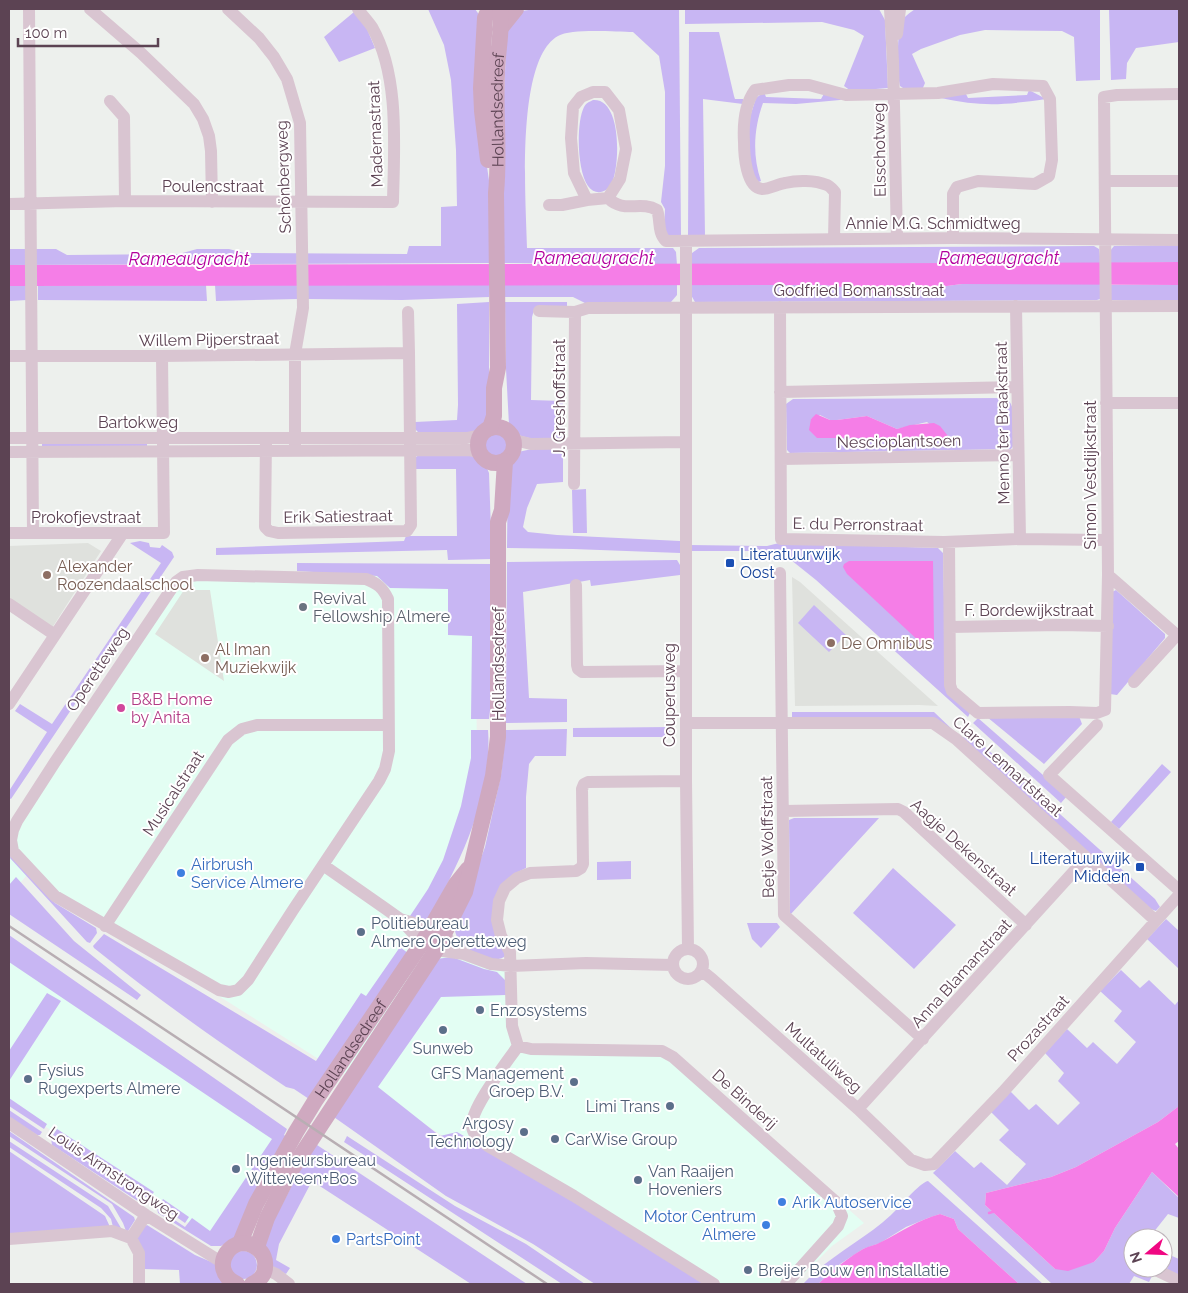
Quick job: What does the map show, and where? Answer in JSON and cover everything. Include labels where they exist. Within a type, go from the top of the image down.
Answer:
[{"type":"main road","name":"Hollandsedreef","points":[[230,1253],[296,1132],[315,1102],[465,892],[493,776],[498,737],[498,522],[493,510],[494,472],[503,389],[498,368],[496,193],[498,169],[496,75],[500,9]]},
{"type":"main road","points":[[500,29],[516,9]]},
{"type":"main road","name":"Hollandsedreef","points":[[485,12],[482,51],[482,111],[490,176],[496,193]]},
{"type":"main road","name":"Hollandsedreef","points":[[257,1248],[267,1218],[290,1172],[433,939]]},
{"type":"main road","points":[[233,1283],[225,1275],[223,1267],[230,1253],[248,1244],[257,1248],[265,1259],[259,1277]]},
{"type":"street","points":[[29,9],[33,533]]},
{"type":"street","points":[[90,9],[194,104],[203,119],[209,136],[212,202]]},
{"type":"street","name":"Schönbergweg","points":[[228,9],[268,48],[287,79],[300,123],[303,308],[294,354]]},
{"type":"street","name":"Madernastraat","points":[[300,203],[393,202],[393,109],[388,68],[372,28],[358,9]]},
{"type":"street","name":"Elsschotweg","points":[[890,9],[897,239]]},
{"type":"street","name":"Elsschotweg","points":[[893,62],[900,9]]},
{"type":"street","points":[[834,239],[835,192],[828,185],[806,181],[786,182],[762,189],[755,186],[750,178],[744,159],[743,127],[750,98],[755,90],[789,85],[809,85],[846,95],[938,93],[993,84],[1043,86],[1050,100],[1052,160],[1049,176],[1035,184],[978,181],[957,186],[953,194],[953,238]]},
{"type":"street","points":[[549,205],[562,205],[608,198],[620,179],[626,148],[619,110],[605,92],[593,92],[582,97],[573,108],[571,138],[574,173],[587,200]]},
{"type":"street","name":"Simon Vestdijkstraat","points":[[1105,710],[1108,575],[1106,540],[1104,97],[1179,94]]},
{"type":"street","points":[[110,101],[124,117],[125,201]]},
{"type":"street","points":[[1105,181],[1179,181]]},
{"type":"street","name":"Annie M.G. Schmidtweg","points":[[608,198],[615,205],[630,207],[649,205],[656,210],[658,213],[659,229],[666,241],[953,238],[1179,240]]},
{"type":"street","name":"Poulencstraat","points":[[9,204],[125,201],[300,203]]},
{"type":"street","name":"Couperusweg","points":[[686,241],[686,780],[688,949]]},
{"type":"street","name":"Menno ter Braakstraat","points":[[1016,306],[1020,539]]},
{"type":"street","name":"Godfried Bomansstraat","points":[[539,311],[575,312],[588,308],[1179,306]]},
{"type":"street","name":"E. du Perronstraat","points":[[780,307],[781,539],[949,542],[1020,539],[1106,540]]},
{"type":"street","points":[[408,312],[409,444]]},
{"type":"street","name":"J. Greshoffstraat","points":[[574,484],[575,312]]},
{"type":"street","name":"Willem Pijperstraat","points":[[9,356],[409,353]]},
{"type":"street","points":[[294,354],[296,444]]},
{"type":"street","points":[[162,356],[163,444]]},
{"type":"street","points":[[780,392],[1017,386]]},
{"type":"street","points":[[1106,403],[1179,403]]},
{"type":"street","name":"Bartokweg","points":[[9,438],[163,444],[409,444],[469,450],[497,445]]},
{"type":"street","points":[[497,445],[686,442]]},
{"type":"street","name":"Bartokweg","points":[[9,452],[163,444]]},
{"type":"street","name":"Prokofjevstraat","points":[[9,533],[164,533],[163,444]]},
{"type":"street","name":"Erik Satiestraat","points":[[266,445],[265,527],[269,531],[278,533],[407,531],[410,525],[409,444]]},
{"type":"street","name":"Nescioplantsoen","points":[[781,459],[1018,455]]},
{"type":"street","points":[[9,704],[123,533]]},
{"type":"street","name":"F. Bordewijkstraat","points":[[949,542],[950,686],[952,690],[978,713],[1097,713],[1105,710]]},
{"type":"street","name":"Betje Wolffstraat","points":[[780,574],[784,915],[923,1039]]},
{"type":"street","name":"Operetteweg","points":[[213,575],[366,580],[375,583],[384,590],[388,599],[389,751],[380,781],[323,865],[248,980],[238,990],[229,992],[219,990],[55,896],[13,851],[11,840],[13,830],[55,762],[176,582],[183,577],[213,575]]},
{"type":"street","points":[[1108,575],[1178,636],[1134,682]]},
{"type":"street","points":[[576,585],[578,669],[582,672],[686,671]]},
{"type":"street","points":[[9,604],[55,635]]},
{"type":"street","name":"F. Bordewijkstraat","points":[[950,627],[1108,626]]},
{"type":"street","name":"Clare Lennartstraat","points":[[686,723],[933,723],[956,739],[1156,920]]},
{"type":"street","name":"Musicalstraat","points":[[105,926],[228,740],[242,729],[257,725],[388,725]]},
{"type":"street","points":[[1097,725],[1049,775],[1179,890]]},
{"type":"street","points":[[686,780],[588,782],[584,784],[582,868],[576,871],[530,873],[517,878],[506,888],[499,901],[497,920],[501,936],[510,952],[512,1026],[518,1046],[475,1110],[472,1126],[477,1138],[488,1146],[574,1196],[714,1284]]},
{"type":"street","name":"Aagje Dekenstraat","points":[[784,811],[898,809],[904,812],[1026,925]]},
{"type":"street","name":"Anna Blamanstraat","points":[[858,1109],[1086,858]]},
{"type":"street","points":[[323,865],[400,919],[433,939],[490,964],[511,966],[586,964],[673,965]]},
{"type":"street","name":"Prozastraat","points":[[925,1166],[934,1164],[1003,1092],[1179,895]]},
{"type":"street","points":[[688,949],[696,951],[701,956],[703,964],[702,971],[696,977],[689,979],[681,977],[673,965],[675,957],[681,951],[688,949]]},
{"type":"street","name":"Multatuliweg","points":[[702,971],[858,1109],[911,1160],[925,1166]]},
{"type":"street","name":"De Binderij","points":[[518,1046],[532,1049],[662,1050],[674,1057],[836,1202],[842,1216],[838,1226],[786,1284]]},
{"type":"street","name":"Louis Armstrongweg","points":[[9,1123],[146,1215],[202,1249],[230,1253]]},
{"type":"street","points":[[130,1238],[146,1215]]},
{"type":"street","points":[[9,1239],[112,1231],[130,1238],[139,1254],[139,1284]]},
{"type":"street","points":[[259,1277],[287,1283]]},
{"type":"shaded area","points":[[428,9],[475,9],[480,16],[482,133],[490,187],[490,263],[9,265],[9,249],[56,249],[67,255],[179,254],[197,249],[229,249],[244,253],[407,254],[409,246],[441,246],[441,207],[457,206],[456,150],[451,80],[444,45]]},
{"type":"shaded area","points":[[535,9],[679,9],[681,236],[669,236],[664,231],[665,209],[661,202],[665,166],[665,92],[659,56],[633,32],[573,32],[558,36],[544,50],[535,73],[529,101],[525,167],[527,248],[673,248],[676,252],[677,265],[503,263],[502,140],[507,28],[522,11]]},
{"type":"shaded area","points":[[685,9],[879,9],[885,20],[888,88],[851,91],[844,86],[864,36],[854,30],[822,22],[685,24]]},
{"type":"shaded area","points":[[915,9],[1100,9],[1100,80],[1076,81],[1074,37],[1062,31],[985,30],[960,35],[912,54],[925,83],[922,90],[906,90],[900,86],[899,81],[899,36],[902,21]]},
{"type":"shaded area","points":[[1109,9],[1179,9],[1179,42],[1136,48],[1127,63],[1126,79],[1111,80]]},
{"type":"shaded area","points":[[354,12],[367,29],[375,48],[339,62],[324,37]]},
{"type":"shaded area","points":[[689,32],[719,32],[735,99],[743,99],[743,104],[703,99],[705,236],[688,236]]},
{"type":"shaded area","points":[[1029,90],[1046,99],[1018,103],[981,104],[941,98],[965,92],[968,98],[1027,95]]},
{"type":"shaded area","points":[[764,92],[766,97],[821,99],[825,92],[844,98],[796,104],[763,103],[755,142],[756,161],[761,181],[756,183],[752,178],[747,126],[756,98]]},
{"type":"shaded area","points":[[593,100],[602,102],[609,110],[614,121],[616,134],[615,174],[610,186],[601,192],[594,191],[588,186],[584,179],[580,159],[579,135],[581,114],[586,104]]},
{"type":"shaded area","points":[[1179,245],[1179,262],[1110,263],[1110,251],[1114,246]]},
{"type":"shaded area","points":[[1094,246],[1099,249],[1101,263],[692,265],[692,253],[699,248]]},
{"type":"shaded area","points":[[1179,262],[1179,285],[962,284],[893,296],[825,285],[9,286],[9,265]]},
{"type":"shaded area","points":[[490,284],[489,297],[402,300],[307,299],[306,285]]},
{"type":"shaded area","points":[[504,284],[677,284],[677,295],[671,302],[585,303],[573,297],[504,297]]},
{"type":"shaded area","points":[[691,284],[825,285],[881,295],[902,295],[962,284],[1101,284],[1100,299],[1097,300],[695,302],[691,295]]},
{"type":"shaded area","points":[[206,285],[207,301],[38,300],[38,286]]},
{"type":"shaded area","points":[[215,285],[298,285],[298,299],[216,301]]},
{"type":"shaded area","points":[[1110,285],[1179,285],[1179,302],[1111,300]]},
{"type":"shaded area","points":[[9,286],[26,286],[27,300],[9,301]]},
{"type":"shaded area","points":[[489,302],[489,416],[483,427],[477,432],[420,434],[415,429],[415,422],[457,420],[457,304]]},
{"type":"shaded area","points":[[505,302],[567,302],[567,308],[534,310],[532,317],[531,400],[563,401],[563,438],[529,438],[521,436],[509,425]]},
{"type":"shaded area","points":[[1005,398],[1012,406],[1013,412],[1013,446],[1011,449],[790,453],[787,450],[786,404],[793,399]],"holes":[[[820,415],[830,420],[867,416],[897,429],[927,422],[946,438],[811,419]]]},
{"type":"shaded area","points":[[816,414],[830,420],[867,416],[897,429],[910,425],[934,423],[940,426],[948,436],[946,438],[817,438],[809,430],[811,419]]},
{"type":"shaded area","points":[[496,434],[504,437],[507,445],[504,453],[496,456],[488,453],[485,445],[488,437]]},
{"type":"shaded area","points":[[42,443],[147,443],[147,447],[42,447]]},
{"type":"shaded area","points":[[532,449],[563,449],[563,482],[537,484],[527,508],[523,527],[528,532],[680,541],[680,553],[507,548],[508,464],[514,460],[518,452]]},
{"type":"shaded area","points":[[466,453],[474,455],[484,464],[489,473],[492,559],[448,560],[447,550],[216,555],[216,548],[404,541],[406,536],[457,536],[456,469],[415,469],[416,457],[420,454]]},
{"type":"shaded area","points":[[586,489],[587,533],[573,533],[572,490]]},
{"type":"shaded area","points":[[140,541],[149,543],[150,547],[160,548],[162,545],[172,552],[174,557],[11,799],[9,798],[9,791],[47,732],[15,711],[20,704],[52,724],[161,563],[130,543]]},
{"type":"shaded area","name":"Alexander Roozendaalschool","points":[[88,543],[101,551],[52,628],[9,600],[9,546]]},
{"type":"shaded area","points":[[779,543],[938,548],[943,553],[946,685],[970,713],[968,717],[816,580],[786,556],[764,551],[690,551],[690,545],[767,546]]},
{"type":"shaded area","points":[[677,560],[680,565],[680,575],[591,586],[590,580],[523,592],[529,698],[567,699],[567,722],[506,723],[507,562]]},
{"type":"shaded area","points":[[849,561],[933,561],[934,640],[931,644],[922,644],[847,574],[843,567]]},
{"type":"shaded area","points":[[297,563],[492,564],[492,694],[489,719],[471,719],[472,636],[448,635],[448,589],[390,588],[377,576],[297,571]]},
{"type":"shaded area","points":[[475,569],[477,758],[457,856],[422,920],[453,949],[511,974],[512,1045],[666,1048],[864,1223],[832,1246],[794,1284],[694,1284],[444,1137],[368,1086],[325,1063],[27,875],[9,896],[9,832],[173,578]]},
{"type":"shaded area","name":"De Omnibus","points":[[792,577],[800,582],[938,706],[795,706]]},
{"type":"shaded area","name":"Al Iman Muziekwijk","points":[[184,590],[210,590],[224,681],[155,634]]},
{"type":"shaded area","points":[[1116,590],[1165,634],[1165,638],[1117,695],[1110,694],[1112,592]]},
{"type":"shaded area","points":[[814,605],[846,635],[829,652],[798,623]]},
{"type":"shaded area","points":[[792,712],[934,712],[955,732],[938,721],[792,718]]},
{"type":"shaded area","points":[[1079,716],[1082,724],[1044,764],[987,717]]},
{"type":"shaded area","points":[[978,718],[1067,796],[1061,803],[973,723]]},
{"type":"shaded area","points":[[670,727],[670,737],[573,737],[573,728]]},
{"type":"shaded area","points":[[567,729],[566,756],[535,756],[529,764],[526,797],[526,868],[516,873],[499,893],[506,955],[501,959],[493,959],[476,954],[461,942],[456,936],[455,929],[485,847],[501,775],[506,730]]},
{"type":"shaded area","points":[[471,730],[488,730],[485,782],[479,808],[449,881],[424,928],[408,919],[428,889],[443,860],[461,806],[471,758]]},
{"type":"shaded area","points":[[968,732],[1155,899],[1160,907],[1156,911],[1148,908],[961,740]]},
{"type":"shaded area","points":[[1162,764],[1171,772],[1119,829],[1111,822]]},
{"type":"shaded area","points":[[794,818],[879,818],[790,915],[789,820]]},
{"type":"shaded area","points":[[11,855],[55,903],[96,928],[97,933],[90,943],[10,858]]},
{"type":"shaded area","points":[[631,861],[631,879],[597,880],[597,862]]},
{"type":"shaded area","points":[[893,868],[956,925],[914,969],[853,913]]},
{"type":"shaded area","points":[[16,877],[74,941],[141,995],[137,1000],[9,914],[9,885]]},
{"type":"shaded area","points":[[1166,919],[1179,931],[1179,969],[1147,939]]},
{"type":"shaded area","points":[[747,923],[777,923],[780,927],[761,948],[752,939]]},
{"type":"shaded area","points":[[104,934],[316,1061],[361,993],[366,996],[400,947],[409,954],[312,1101],[294,1089],[286,1087],[213,1037],[94,948],[93,946]]},
{"type":"shaded area","points":[[9,935],[287,1129],[284,1135],[287,1137],[240,1234],[221,1246],[211,1246],[158,1213],[157,1208],[185,1227],[192,1218],[210,1231],[272,1139],[9,962]]},
{"type":"shaded area","points":[[9,950],[281,1131],[214,1240],[9,1102]]},
{"type":"shaded area","points":[[452,957],[497,972],[506,981],[506,995],[441,997],[378,1087],[440,1136],[457,1132],[607,1219],[706,1284],[595,1284],[533,1244],[446,1196],[331,1115],[436,959]]},
{"type":"shaded area","points":[[1121,970],[1140,988],[1149,980],[1175,1005],[1179,1000],[1179,1106],[1158,1122],[1076,1167],[1051,1177],[986,1193],[985,1205],[1055,1269],[1094,1262],[1104,1251],[1115,1228],[1152,1172],[1179,1198],[1179,1218],[1168,1214],[1157,1228],[1123,1228],[1123,1278],[1133,1278],[1129,1284],[1052,1284],[933,1173],[955,1151],[974,1168],[981,1162],[1007,1185],[1026,1164],[999,1140],[1009,1130],[991,1112],[1010,1091],[1029,1110],[1036,1104],[1058,1125],[1080,1103],[1058,1081],[1064,1073],[1045,1053],[1067,1029],[1087,1048],[1093,1042],[1117,1064],[1136,1042],[1114,1021],[1122,1011],[1100,991]]},
{"type":"shaded area","points":[[47,993],[61,1001],[9,1081],[9,1051]]},
{"type":"shaded area","points":[[9,1098],[47,1124],[44,1129],[9,1106]]},
{"type":"shaded area","points":[[1179,1106],[1179,1141],[1175,1144],[1179,1149],[1179,1197],[1152,1172],[1115,1228],[1104,1251],[1094,1262],[1068,1271],[1055,1269],[985,1205],[986,1193],[1051,1177],[1076,1167],[1158,1122]]},
{"type":"shaded area","points":[[9,1110],[42,1132],[40,1135],[37,1135],[9,1117]]},
{"type":"shaded area","points":[[57,1129],[154,1192],[149,1199],[53,1135]]},
{"type":"shaded area","points":[[9,1131],[134,1217],[135,1220],[128,1231],[126,1231],[112,1204],[9,1136]]},
{"type":"shaded area","points":[[347,1136],[455,1206],[526,1244],[585,1284],[562,1284],[344,1142]]},
{"type":"shaded area","points":[[51,1138],[148,1201],[144,1205],[52,1145]]},
{"type":"shaded area","points":[[9,1141],[108,1206],[121,1228],[113,1227],[111,1219],[101,1208],[9,1147]]},
{"type":"shaded area","points":[[314,1143],[527,1284],[471,1284],[312,1181],[279,1244],[276,1260],[290,1268],[286,1274],[273,1268],[262,1243]]},
{"type":"shaded area","points":[[9,1151],[105,1216],[110,1227],[9,1234]]},
{"type":"shaded area","points":[[928,1181],[1043,1284],[1019,1284],[958,1229],[954,1219],[940,1214],[906,1227],[880,1243],[863,1249],[840,1264],[818,1284],[803,1284],[824,1265],[881,1224]]},
{"type":"shaded area","points":[[163,1199],[189,1217],[185,1223],[159,1205]]},
{"type":"shaded area","points":[[940,1214],[954,1219],[958,1229],[1019,1284],[818,1284],[839,1265],[863,1249]]},
{"type":"shaded area","points":[[147,1225],[195,1255],[216,1264],[224,1278],[223,1284],[180,1284],[179,1270],[143,1269],[136,1238]]},
{"type":"shaded area","points":[[243,1251],[253,1255],[257,1265],[253,1275],[243,1279],[233,1275],[229,1265],[233,1255]]},
{"type":"shaded area","points":[[1173,1256],[1179,1259],[1179,1278],[1173,1274]]},
{"type":"shaded area","points":[[1139,1278],[1151,1278],[1149,1282]]},
{"type":"waterway","points":[[989,1213],[996,1211]]},
{"type":"railway","points":[[9,926],[547,1284]]},
{"type":"place","name":"Literatuurwijk Oost","points":[[730,563]]},
{"type":"place","name":"Alexander Roozendaalschool","points":[[47,575]]},
{"type":"place","name":"Revival Fellowship Almere","points":[[303,607]]},
{"type":"place","name":"De Omnibus","points":[[831,643]]},
{"type":"place","name":"Al Iman Muziekwijk","points":[[205,658]]},
{"type":"place","name":"B&B Home by Anita","points":[[121,708]]},
{"type":"place","name":"Literatuurwijk Midden","points":[[1140,867]]},
{"type":"place","name":"Airbrush Service Almere","points":[[181,873]]},
{"type":"place","name":"Politiebureau Almere Operetteweg","points":[[361,932]]},
{"type":"place","name":"Enzosystems","points":[[480,1010]]},
{"type":"place","name":"Sunweb","points":[[443,1030]]},
{"type":"place","name":"Fysius Rugexperts Almere","points":[[28,1079]]},
{"type":"place","name":"GFS Management Groep B.V.","points":[[574,1082]]},
{"type":"place","name":"Limi Trans","points":[[670,1106]]},
{"type":"place","name":"Argosy Technology","points":[[524,1132]]},
{"type":"place","name":"CarWise Group","points":[[555,1139]]},
{"type":"place","name":"Ingenieursbureau Witteveen+Bos","points":[[236,1169]]},
{"type":"place","name":"Van Raaijen Hoveniers","points":[[638,1180]]},
{"type":"place","name":"Arik Autoservice","points":[[782,1202]]},
{"type":"place","name":"Motor Centrum Almere","points":[[766,1225]]},
{"type":"place","name":"PartsPoint","points":[[336,1239]]},
{"type":"place","name":"Breijer Bouw en installatie","points":[[748,1270]]},
{"type":"water label","name":"Rameaugracht","points":[[594,258]]},
{"type":"water label","name":"Rameaugracht","points":[[999,258]]},
{"type":"water label","name":"Rameaugracht","points":[[189,259]]}]
